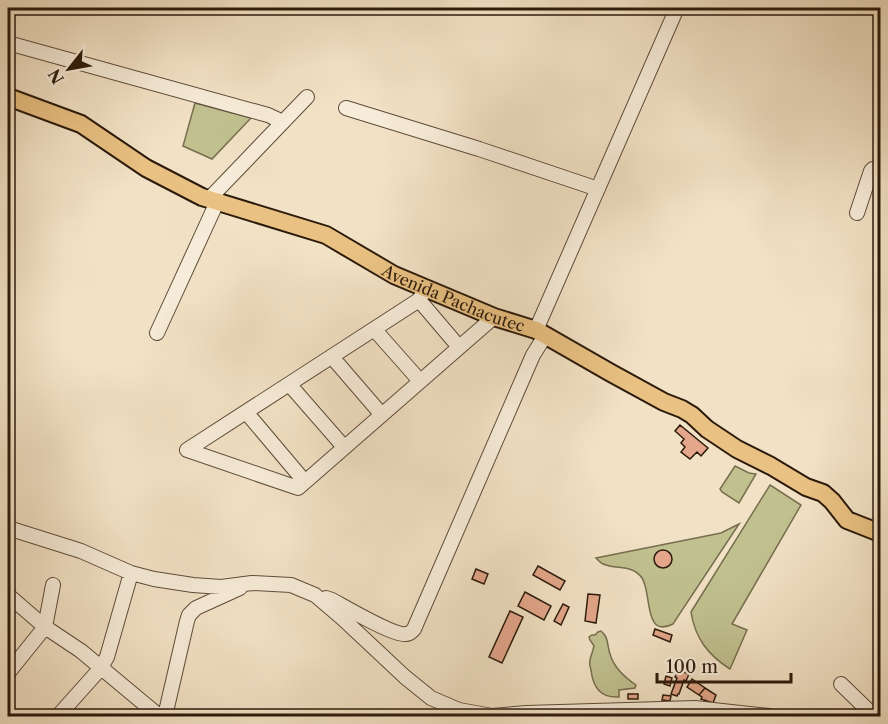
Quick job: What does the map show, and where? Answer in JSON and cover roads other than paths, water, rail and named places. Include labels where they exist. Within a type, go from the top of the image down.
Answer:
[{"type":"main road","name":"Avenida Pachacutec","points":[[8,97],[81,124],[146,168],[213,201],[326,235],[423,294],[540,333],[682,409],[737,449],[806,487],[823,493],[847,520],[880,533]]},
{"type":"street","points":[[8,528],[81,551],[131,573],[154,579],[221,587],[252,583],[291,585],[332,600],[382,626],[409,634],[414,629],[533,355],[598,189],[677,8]]},
{"type":"street","points":[[8,43],[268,115],[283,122]]},
{"type":"street","points":[[157,333],[213,201],[307,97]]},
{"type":"street","points":[[346,108],[598,189]]},
{"type":"street","points":[[856,213],[871,171],[873,169],[880,172]]},
{"type":"street","points":[[459,347],[423,294],[332,357],[187,450],[298,488],[494,317]]},
{"type":"street","points":[[374,329],[420,381]]},
{"type":"street","points":[[332,357],[382,415]]},
{"type":"street","points":[[289,384],[344,447]]},
{"type":"street","points":[[246,412],[305,482]]},
{"type":"street","points":[[58,717],[100,669],[107,657],[131,573]]},
{"type":"street","points":[[165,717],[189,615],[196,608],[252,583]]},
{"type":"street","points":[[8,673],[45,627],[53,585]]},
{"type":"street","points":[[8,595],[45,627],[81,651],[152,714]]},
{"type":"street","points":[[315,595],[431,698],[459,710],[492,716],[695,708],[769,717]]},
{"type":"street","points":[[841,684],[874,717]]}]
